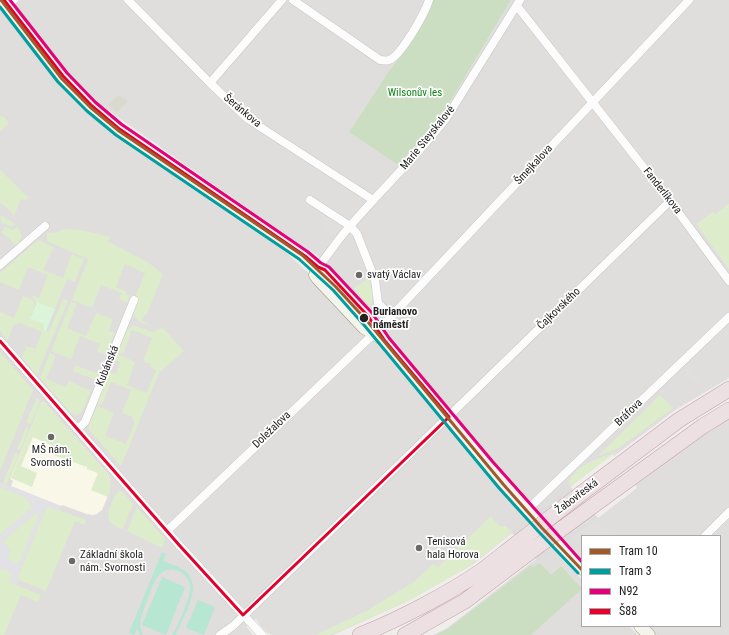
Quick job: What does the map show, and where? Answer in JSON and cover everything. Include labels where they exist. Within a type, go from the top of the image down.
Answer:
[{"type":"highway","name":"Žabovřeská","points":[[405,635],[465,601],[578,496],[679,420],[729,389]]},
{"type":"highway","name":"Žabovřeská","points":[[360,635],[434,599],[483,569],[590,508],[703,426],[729,410]]},
{"type":"street","name":"Šeránkova","points":[[128,0],[210,83],[248,118],[373,200]]},
{"type":"street","points":[[210,83],[282,0]]},
{"type":"street","points":[[293,0],[380,60],[390,60],[404,46],[429,0]]},
{"type":"street","name":"Šmejkalova","points":[[375,332],[689,0]]},
{"type":"street","points":[[9,2],[52,62],[74,88],[97,110],[124,132],[305,256],[318,267],[325,270],[368,316],[375,332],[385,341],[528,509],[581,568]]},
{"type":"street","name":"Fanderlíkova","points":[[518,3],[593,103],[670,201],[729,281]]},
{"type":"street","name":"Marie Steyskalové","points":[[350,226],[394,179],[447,117],[518,3]]},
{"type":"street","points":[[310,200],[350,226],[357,234],[375,280],[378,303],[391,316]]},
{"type":"street","name":"Čajkovského","points":[[220,635],[233,626],[670,201]]},
{"type":"street","points":[[0,265],[45,226]]},
{"type":"street","points":[[318,267],[350,226]]},
{"type":"street","name":"Kubánská","points":[[78,430],[85,422],[134,300]]},
{"type":"street","name":"Bráfova","points":[[528,509],[729,317]]},
{"type":"street","name":"Doležalova","points":[[167,531],[375,332]]},
{"type":"street","points":[[0,341],[167,531],[262,635]]},
{"type":"street","points":[[706,535],[729,512]]},
{"type":"street","points":[[641,627],[649,635]]},
{"type":"shaded area","points":[[12,0],[432,0],[408,46],[386,75],[349,132],[443,114],[511,0],[729,0],[729,204],[715,215],[713,212],[697,224],[729,269],[729,378],[675,410],[570,487],[598,518],[637,488],[636,485],[706,431],[729,418],[729,635],[657,635],[649,627],[721,627],[721,535],[581,535],[581,560],[507,477],[371,315],[317,255],[278,230],[98,103],[69,75]]},
{"type":"shaded area","points":[[0,8],[56,78],[87,111],[167,169],[278,245],[314,278],[359,326],[386,352],[456,438],[581,579],[581,627],[630,627],[638,635],[433,635],[447,628],[536,559],[512,533],[472,565],[406,602],[333,635],[272,635],[266,632],[256,619],[246,626],[253,635],[0,635]]},
{"type":"shaded area","points":[[118,95],[128,101],[117,112],[108,105]]},
{"type":"shaded area","points":[[328,215],[339,221],[340,227],[334,237],[320,228]]},
{"type":"shaded area","points":[[688,366],[703,380],[697,385],[683,370]]},
{"type":"shaded area","name":"MŠ nám. Svornosti","points":[[44,402],[106,472],[110,479],[110,491],[102,510],[97,514],[87,514],[62,505],[61,506],[11,486],[13,481],[10,479],[41,403]]},
{"type":"shaded area","points":[[0,482],[61,506],[58,511],[47,506],[17,578],[19,579],[16,585],[9,582],[12,573],[0,568],[0,535],[33,507],[25,497],[0,487]],"holes":[[[37,512],[39,515],[19,564],[8,560],[11,551],[3,541]]]},
{"type":"shaded area","points":[[573,495],[612,535],[581,535],[581,550],[543,506],[552,497],[555,500]]},
{"type":"green space","name":"Wilsonův les","points":[[432,0],[511,0],[443,114],[398,165],[349,132],[386,75],[408,46]]},
{"type":"green space","points":[[2,115],[9,123],[0,132],[0,117]]},
{"type":"green space","points":[[0,170],[29,198],[24,200],[21,199],[14,216],[0,203]]},
{"type":"green space","points":[[729,204],[729,269],[697,224],[713,212],[715,215]]},
{"type":"green space","points":[[0,215],[15,225],[12,227],[1,222]]},
{"type":"green space","points":[[4,226],[13,230],[17,227],[19,230],[21,239],[16,246],[2,233]]},
{"type":"green space","points":[[63,229],[81,230],[111,237],[107,241],[149,263],[163,274],[146,316],[144,315],[142,321],[155,327],[140,322],[134,316],[133,295],[136,295],[145,273],[125,264],[116,287],[127,292],[126,294],[130,296],[127,303],[119,299],[121,293],[101,285],[92,308],[72,300],[88,259],[47,241],[47,232],[53,233]]},
{"type":"green space","points":[[38,240],[54,247],[43,270],[63,278],[72,254],[84,259],[75,282],[67,279],[55,309],[36,303],[32,296],[39,298],[48,275],[28,267],[19,290],[0,282],[0,273]]},
{"type":"green space","points":[[370,278],[373,297],[370,307],[354,289]]},
{"type":"green space","points":[[23,296],[30,299],[31,298],[35,304],[30,319],[44,324],[43,329],[49,332],[63,299],[68,301],[37,375],[22,358],[27,346],[35,349],[42,332],[18,322],[17,325],[14,324],[7,341],[0,330],[0,312],[14,318]]},
{"type":"green space","points":[[37,302],[55,309],[46,331],[43,329],[44,324],[30,319]]},
{"type":"green space","points":[[71,302],[77,304],[67,328],[86,336],[96,313],[113,319],[109,331],[115,333],[106,354],[97,351],[100,344],[80,336],[71,359],[51,351]]},
{"type":"green space","points":[[133,325],[152,332],[163,328],[184,351],[159,373],[121,466],[89,430],[89,424],[97,406],[114,413],[105,436],[126,444],[135,422],[132,420],[133,417],[122,413],[131,390],[111,382],[102,405],[97,403],[110,372],[116,374],[120,362],[115,360],[118,354],[135,362],[127,385],[147,393],[156,370],[150,367],[151,364],[143,361],[152,338],[132,330],[123,354],[118,352],[127,330]]},
{"type":"green space","points":[[0,352],[33,390],[0,471]]},
{"type":"green space","points":[[50,353],[56,356],[46,379],[66,387],[69,381],[91,391],[81,413],[77,415],[71,413],[40,378]]},
{"type":"green space","points":[[75,365],[98,374],[96,380],[73,371]]},
{"type":"green space","points":[[660,395],[673,408],[619,448],[598,456]]},
{"type":"green space","points":[[37,397],[40,401],[31,424],[26,422]]},
{"type":"green space","points":[[44,402],[106,472],[110,484],[108,497],[91,490],[98,473],[87,469],[87,467],[48,453],[51,445],[33,437],[21,466],[37,473],[32,487],[11,478],[41,403]]},
{"type":"green space","points":[[26,427],[29,428],[21,450],[17,449]]},
{"type":"green space","points":[[618,452],[614,455],[613,454],[571,486],[568,483],[572,476],[583,466],[597,459]]},
{"type":"green space","points":[[15,453],[19,454],[7,484],[3,483]]},
{"type":"green space","points":[[0,487],[25,497],[33,507],[0,535]]},
{"type":"green space","points":[[119,491],[122,491],[133,504],[123,529],[114,525],[109,519],[109,512],[112,502]]},
{"type":"green space","points":[[47,506],[86,520],[84,525],[75,521],[46,591],[17,579]]},
{"type":"green space","points":[[137,507],[165,539],[162,548],[127,531]]},
{"type":"green space","points":[[37,512],[39,515],[19,564],[8,560],[3,541]]},
{"type":"green space","points":[[491,516],[499,526],[506,526],[512,532],[471,565],[414,598],[330,635],[316,635],[368,610],[415,581],[433,564],[438,567]]},
{"type":"green space","points":[[162,552],[166,554],[163,561],[181,568],[191,578],[193,585],[192,593],[187,610],[176,635],[172,635],[185,606],[190,590],[190,584],[185,575],[181,572],[176,570],[166,570],[158,576],[146,603],[140,623],[143,635],[140,635],[137,629],[134,635],[129,633]]},
{"type":"green space","points":[[540,563],[551,575],[561,566],[581,588],[581,590],[531,635],[436,635],[449,628],[531,565],[533,567]]},
{"type":"green space","points":[[0,568],[13,573],[9,582],[41,595],[38,602],[21,595],[4,635],[0,635]]},
{"type":"green space","points":[[162,577],[185,587],[166,635],[142,625]]},
{"type":"green space","points":[[198,600],[215,607],[204,635],[186,628]]},
{"type":"pier","points":[[570,487],[598,518],[540,562],[512,532]]},
{"type":"tram line","name":"10","points":[[1,0],[62,79],[90,107],[119,131],[302,255],[336,287],[368,322],[503,484],[581,569]]},
{"type":"tram line","name":"3","points":[[0,7],[58,82],[87,111],[116,135],[299,259],[333,290],[364,325],[499,488],[578,573]]},
{"type":"transit line","name":"Š88","points":[[0,341],[180,546],[243,615],[449,417],[385,341],[368,316],[325,270],[318,267],[305,256],[118,128],[92,106],[63,76],[4,0]]},
{"type":"transit line","name":"N92","points":[[10,0],[67,73],[95,102],[121,124],[308,252],[321,263],[329,267],[372,313],[389,338],[492,461],[581,561]]},
{"type":"place","name":"svatý Václav","points":[[359,275]]},
{"type":"place","name":"Burianovo náměstí","points":[[364,318]]},
{"type":"place","name":"MŠ nám. Svornosti","points":[[51,437]]},
{"type":"place","name":"Tenisová hala Horova","points":[[419,548]]},
{"type":"place","name":"Základní škola nám. Svornosti","points":[[72,561]]}]
